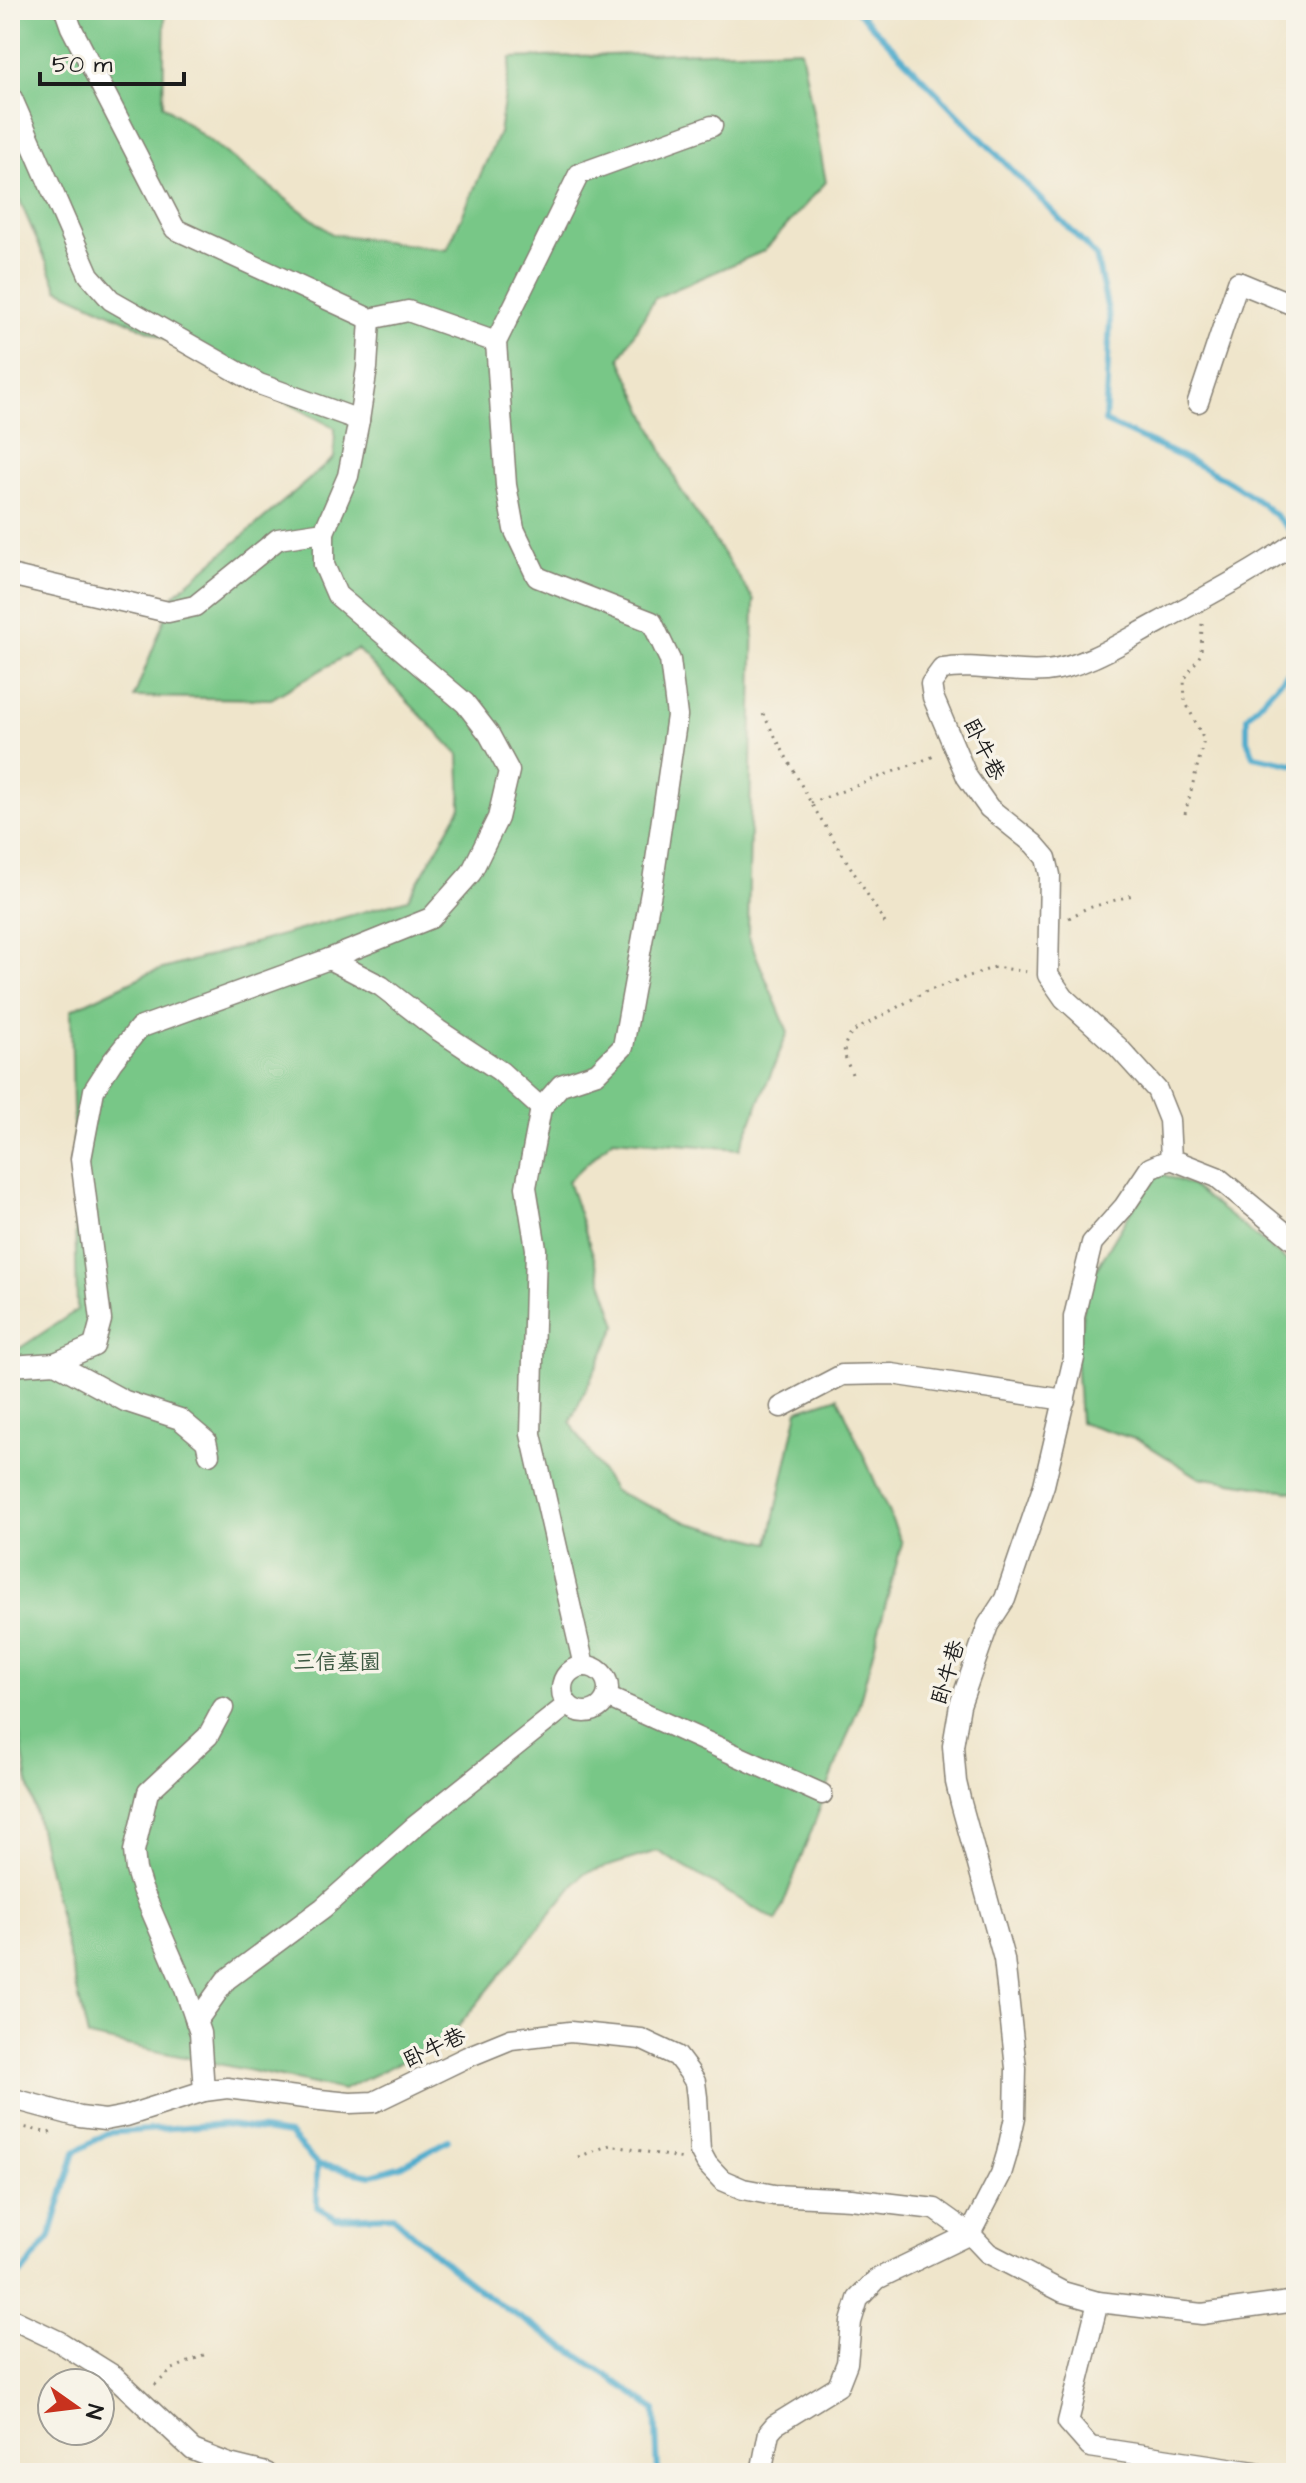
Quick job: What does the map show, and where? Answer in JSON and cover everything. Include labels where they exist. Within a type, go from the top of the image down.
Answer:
[{"type":"street","points":[[65,10],[175,229],[370,319],[408,311],[496,342]]},
{"type":"street","points":[[10,94],[89,275],[111,300],[259,384],[359,420]]},
{"type":"street","points":[[584,1666],[531,1434],[536,1249],[526,1187],[541,1108],[561,1085],[597,1073],[623,1047],[653,881],[677,716],[670,660],[652,622],[537,577],[514,529],[506,485],[496,342],[579,174],[712,126]]},
{"type":"street","points":[[1198,402],[1238,282],[1296,306]]},
{"type":"street","points":[[10,1366],[55,1363],[94,1346],[101,1320],[81,1159],[94,1090],[139,1028],[329,959],[431,918],[471,873],[498,818],[509,771],[489,734],[465,703],[337,595],[324,565],[324,532],[348,476],[359,420],[370,319]]},
{"type":"street","points":[[10,575],[168,612],[195,606],[278,539],[324,532]]},
{"type":"street","name":"卧牛巷","points":[[1048,975],[1050,875],[1046,858],[1034,844],[989,808],[967,777],[933,697],[931,684],[942,669],[958,666],[1046,671],[1079,663],[1261,567],[1292,545]]},
{"type":"street","points":[[329,959],[381,986],[438,1030],[500,1071],[541,1108]]},
{"type":"street","points":[[1048,975],[1064,998],[1118,1047],[1157,1090],[1169,1120],[1171,1159],[1217,1177],[1296,1242]]},
{"type":"street","name":"卧牛巷","points":[[970,2234],[1001,2174],[1007,2154],[1015,2117],[1016,2068],[1004,1959],[956,1782],[953,1746],[960,1705],[976,1653],[988,1625],[1005,1599],[1044,1485],[1074,1358],[1074,1317],[1092,1243],[1124,1207],[1150,1168],[1171,1159]]},
{"type":"street","points":[[55,1363],[125,1401],[180,1419],[206,1441],[209,1454]]},
{"type":"street","points":[[781,1407],[842,1375],[892,1374],[1065,1400]]},
{"type":"street","points":[[584,1666],[604,1675],[608,1690],[603,1704],[589,1713],[573,1710],[562,1697],[563,1680],[568,1673],[584,1666]]},
{"type":"street","points":[[607,1697],[822,1794]]},
{"type":"street","points":[[196,2022],[226,1980],[323,1908],[415,1826],[567,1705]]},
{"type":"street","points":[[204,2091],[200,2033],[185,1989],[142,1889],[134,1851],[148,1792],[208,1736],[223,1708]]},
{"type":"street","name":"卧牛巷","points":[[10,2098],[80,2117],[105,2120],[204,2091],[227,2088],[335,2102],[374,2102],[511,2039],[570,2032],[641,2039],[677,2056],[695,2082],[700,2151],[707,2164]]},
{"type":"street","points":[[707,2164],[722,2180],[743,2189],[774,2195],[851,2199],[935,2209],[970,2234],[988,2253],[1063,2292],[1098,2302],[1202,2314],[1287,2302],[1296,2315]]},
{"type":"street","points":[[761,2473],[769,2432],[775,2425],[838,2386],[847,2363],[851,2322],[858,2299],[877,2279],[970,2234]]},
{"type":"street","points":[[1098,2302],[1068,2422],[1090,2447],[1255,2472]]},
{"type":"street","points":[[10,2318],[82,2355],[114,2376],[193,2450],[229,2464],[266,2473]]},
{"type":"path","points":[[1185,814],[1204,740],[1185,701],[1184,680],[1201,654],[1202,599]]},
{"type":"path","points":[[763,714],[811,803],[885,923]]},
{"type":"path","points":[[811,803],[955,748]]},
{"type":"path","points":[[1049,930],[1085,909],[1136,894]]},
{"type":"path","points":[[852,1074],[844,1053],[845,1040],[854,1031],[927,991],[995,967],[1048,975]]},
{"type":"path","points":[[578,2157],[610,2145],[707,2164]]},
{"type":"path","points":[[140,2398],[173,2369],[208,2353]]},
{"type":"green space","name":"三信墓園","points":[[10,10],[165,10],[163,105],[332,234],[447,250],[499,133],[511,58],[801,49],[826,182],[764,251],[655,298],[620,358],[679,487],[754,600],[748,936],[788,1032],[740,1149],[613,1139],[568,1181],[617,1325],[570,1422],[614,1491],[689,1523],[769,1543],[798,1410],[838,1397],[902,1543],[858,1708],[777,1921],[657,1851],[583,1874],[448,2039],[343,2090],[88,2037],[27,1778],[10,1682],[10,1399],[14,1352],[77,1310],[71,1010],[149,973],[408,899],[461,807],[459,755],[357,649],[271,699],[134,697],[174,595],[334,458],[335,428],[190,350],[58,289],[10,178]]},
{"type":"green space","points":[[1160,1173],[1192,1186],[1296,1266],[1296,1492],[1198,1477],[1141,1441],[1080,1422],[1076,1358],[1087,1285],[1136,1203]]},
{"type":"waterway","points":[[856,10],[1096,256],[1110,320],[1105,422],[1233,484],[1257,500],[1296,538]]},
{"type":"waterway","points":[[1296,664],[1247,717],[1247,740],[1254,756],[1296,765]]},
{"type":"waterway","points":[[10,2283],[24,2271],[50,2237],[75,2152],[107,2133],[223,2124],[289,2134],[317,2164],[317,2207],[336,2218],[393,2216],[479,2289],[655,2410],[658,2473]]},
{"type":"waterway","points":[[317,2164],[371,2175],[401,2166],[448,2140]]}]
